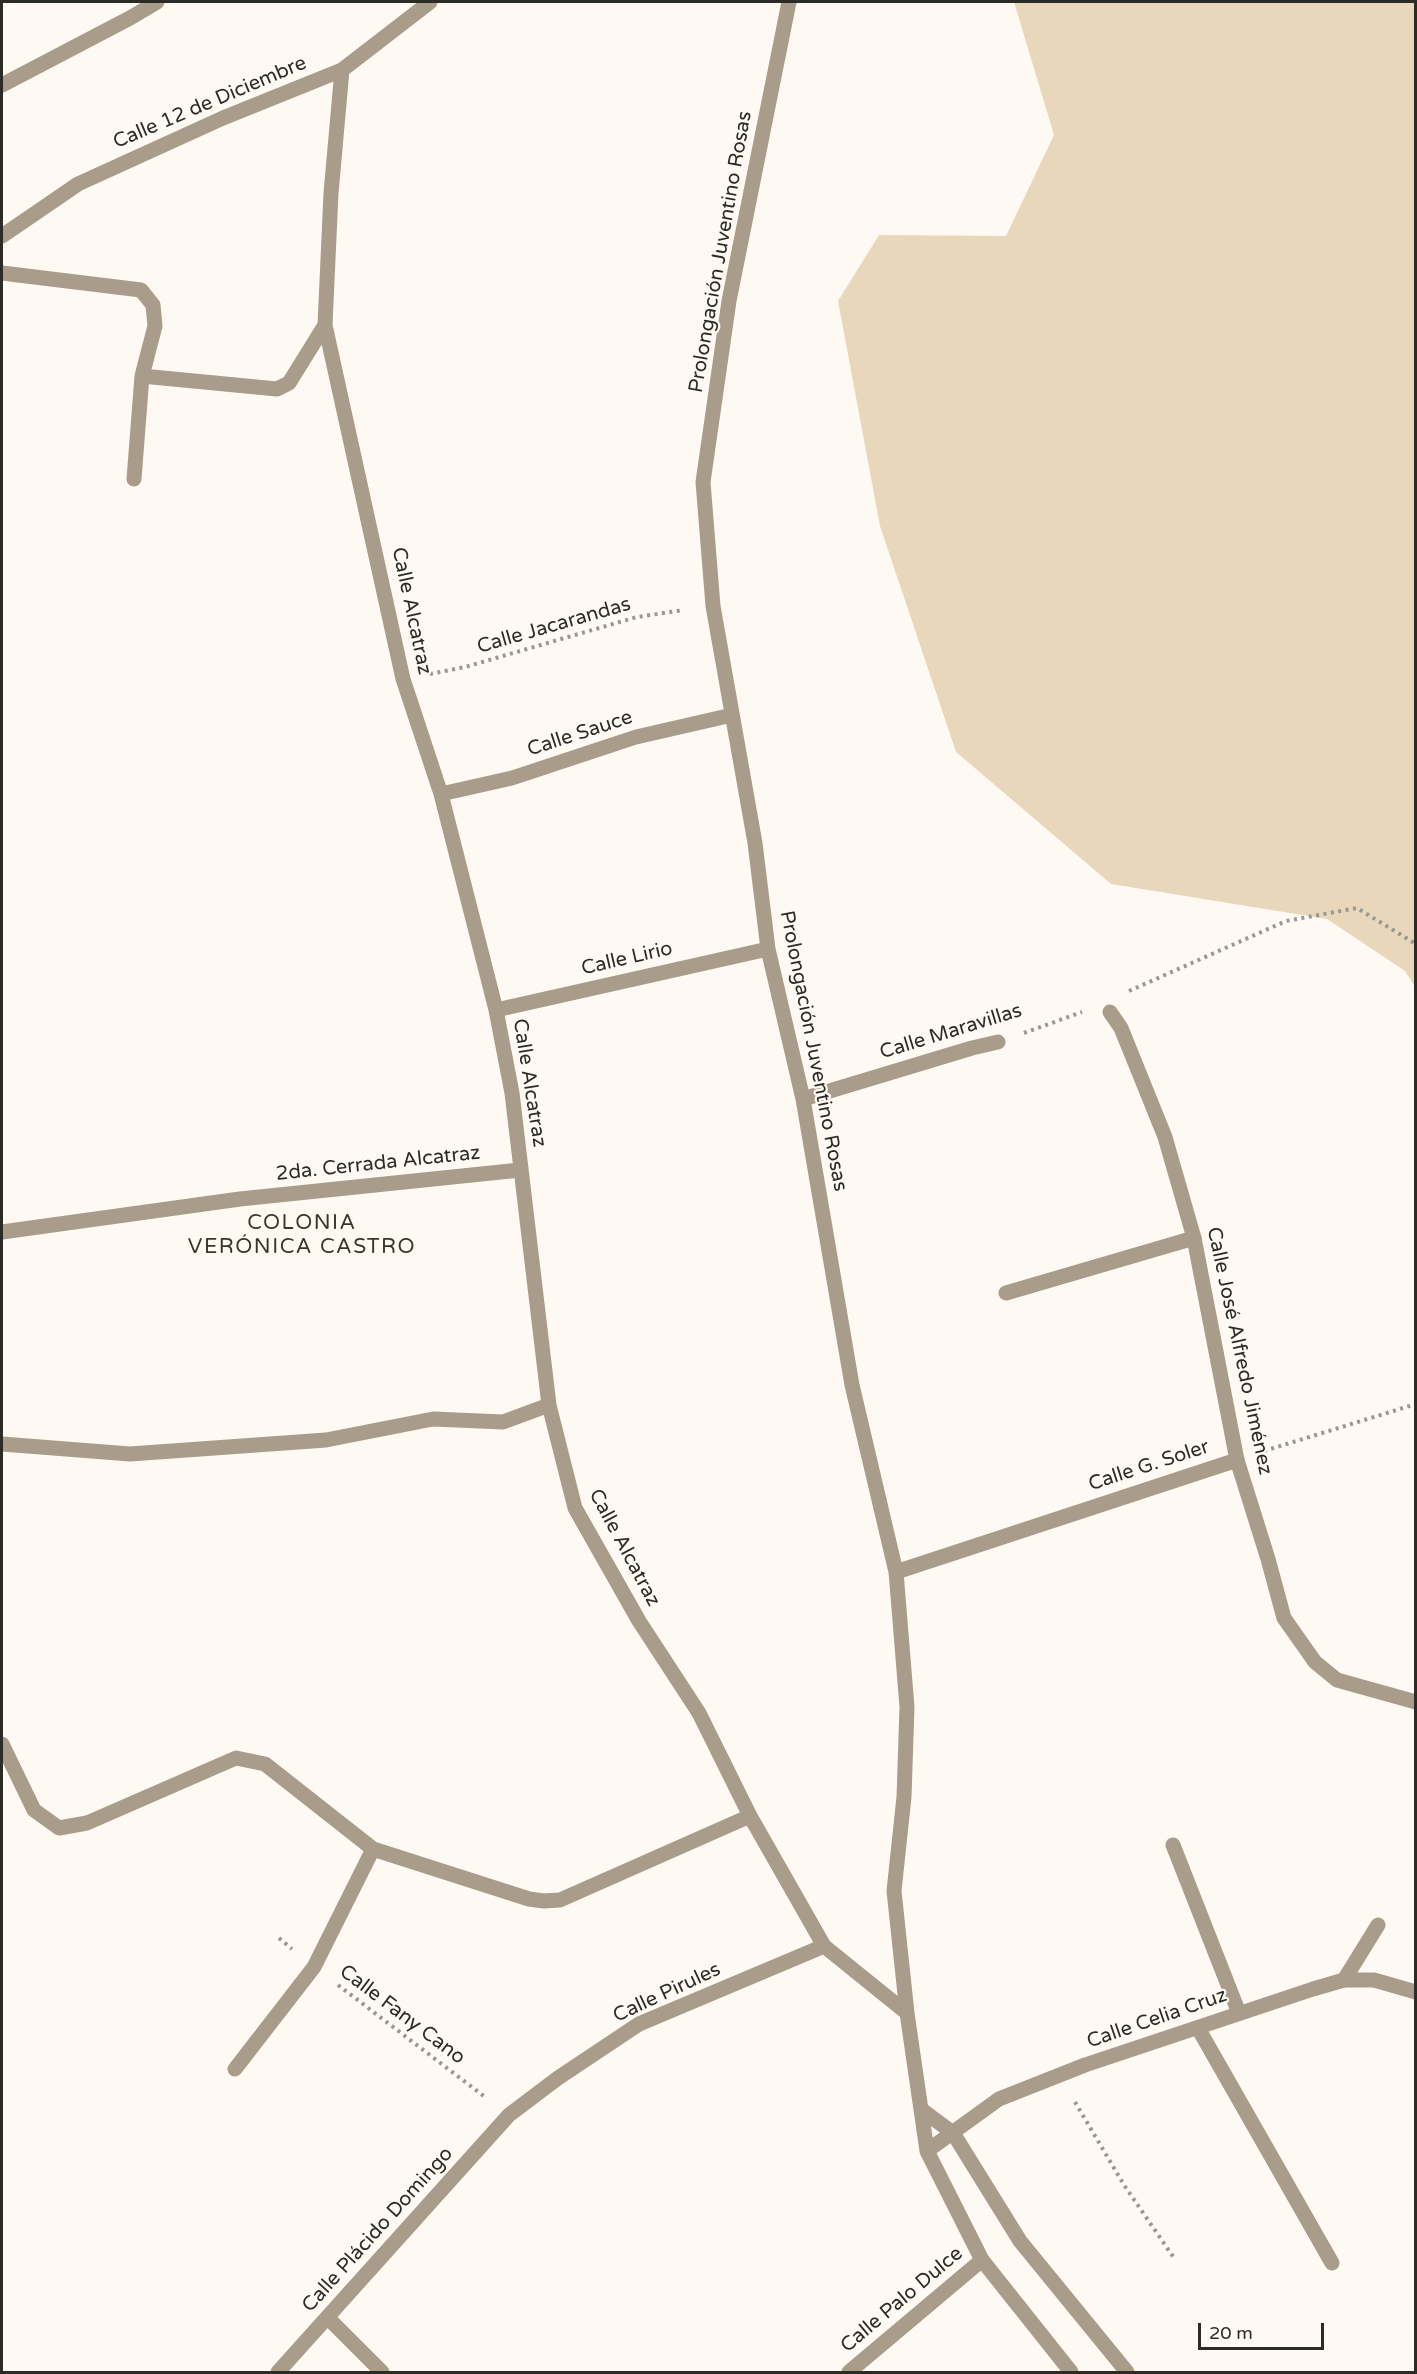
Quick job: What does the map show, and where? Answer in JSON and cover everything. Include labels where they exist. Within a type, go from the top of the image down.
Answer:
[{"type":"street","points":[[2,85],[157,2]]},
{"type":"street","name":"Calle 12 de Diciembre","points":[[2,236],[78,184],[223,118],[342,70],[430,2]]},
{"type":"street","name":"Prolongación Juventino Rosas","points":[[789,2],[729,302],[704,482],[713,606],[755,843],[768,949],[803,1099],[852,1385],[896,1572],[907,1707],[904,1797],[894,1892],[927,2151],[982,2260],[1071,2373]]},
{"type":"street","name":"Calle Alcatraz","points":[[342,70],[331,194],[325,325],[403,679],[441,794],[496,1010],[512,1093],[549,1405],[575,1508],[639,1622],[699,1713],[750,1816],[824,1946],[908,2013]]},
{"type":"street","points":[[2,273],[141,290],[153,305],[155,326],[142,376],[134,479]]},
{"type":"street","points":[[142,376],[277,389],[289,382],[325,325]]},
{"type":"street","name":"Calle Sauce","points":[[441,794],[512,778],[636,737],[732,715]]},
{"type":"street","name":"Calle Lirio","points":[[496,1010],[768,949]]},
{"type":"street","name":"Calle José Alfredo Jiménez","points":[[1110,1012],[1121,1028],[1165,1137],[1194,1238],[1237,1460],[1284,1618],[1316,1662],[1337,1680],[1416,1702]]},
{"type":"street","name":"Calle Maravillas","points":[[803,1099],[998,1042]]},
{"type":"street","name":"2da. Cerrada Alcatraz","points":[[2,1232],[240,1199],[520,1170]]},
{"type":"street","points":[[1006,1293],[1194,1238]]},
{"type":"street","points":[[2,1444],[130,1454],[326,1440],[433,1419],[503,1422],[549,1405]]},
{"type":"street","name":"Calle G. Soler","points":[[896,1572],[1237,1460]]},
{"type":"street","points":[[2,1744],[34,1810],[59,1828],[87,1823],[236,1758],[265,1764],[373,1849],[529,1899],[561,1900],[750,1816]]},
{"type":"street","points":[[1173,1845],[1239,2013]]},
{"type":"street","points":[[235,2069],[314,1967],[373,1849]]},
{"type":"street","points":[[1344,1980],[1378,1925]]},
{"type":"street","name":"Calle Pirules","points":[[509,2115],[558,2078],[639,2025],[824,1946]]},
{"type":"street","name":"Calle Celia Cruz","points":[[927,2151],[999,2099],[1059,2075],[1239,2013],[1344,1980],[1374,1980],[1416,1992]]},
{"type":"street","points":[[1198,2028],[1332,2263]]},
{"type":"street","points":[[922,2110],[953,2133],[1020,2241],[1127,2373]]},
{"type":"street","name":"Calle Plácido Domingo","points":[[278,2373],[359,2279],[509,2115]]},
{"type":"street","name":"Calle Palo Dulce","points":[[849,2373],[982,2260]]},
{"type":"street","points":[[327,2318],[382,2373]]},
{"type":"path","name":"Calle Jacarandas","points":[[403,679],[465,667],[637,617],[713,606]]},
{"type":"path","points":[[1110,1012],[1121,995],[1286,921],[1356,908],[1416,944]]},
{"type":"path","name":"Calle Maravillas","points":[[998,1042],[1096,1007],[1110,1012]]},
{"type":"path","name":"Calle G. Soler","points":[[1237,1460],[1416,1404]]},
{"type":"path","name":"Calle Fany Cano","points":[[279,1938],[509,2115]]},
{"type":"path","points":[[1059,2075],[1124,2185],[1174,2258]]},
{"type":"shaded area","points":[[1014,2],[1415,2],[1415,987],[1405,971],[1327,919],[1111,884],[956,752],[880,526],[838,301],[879,235],[1006,236],[1054,135]]},
{"type":"district","name":"COLONIA VERÓNICA CASTRO","points":[[302,1235]]}]
